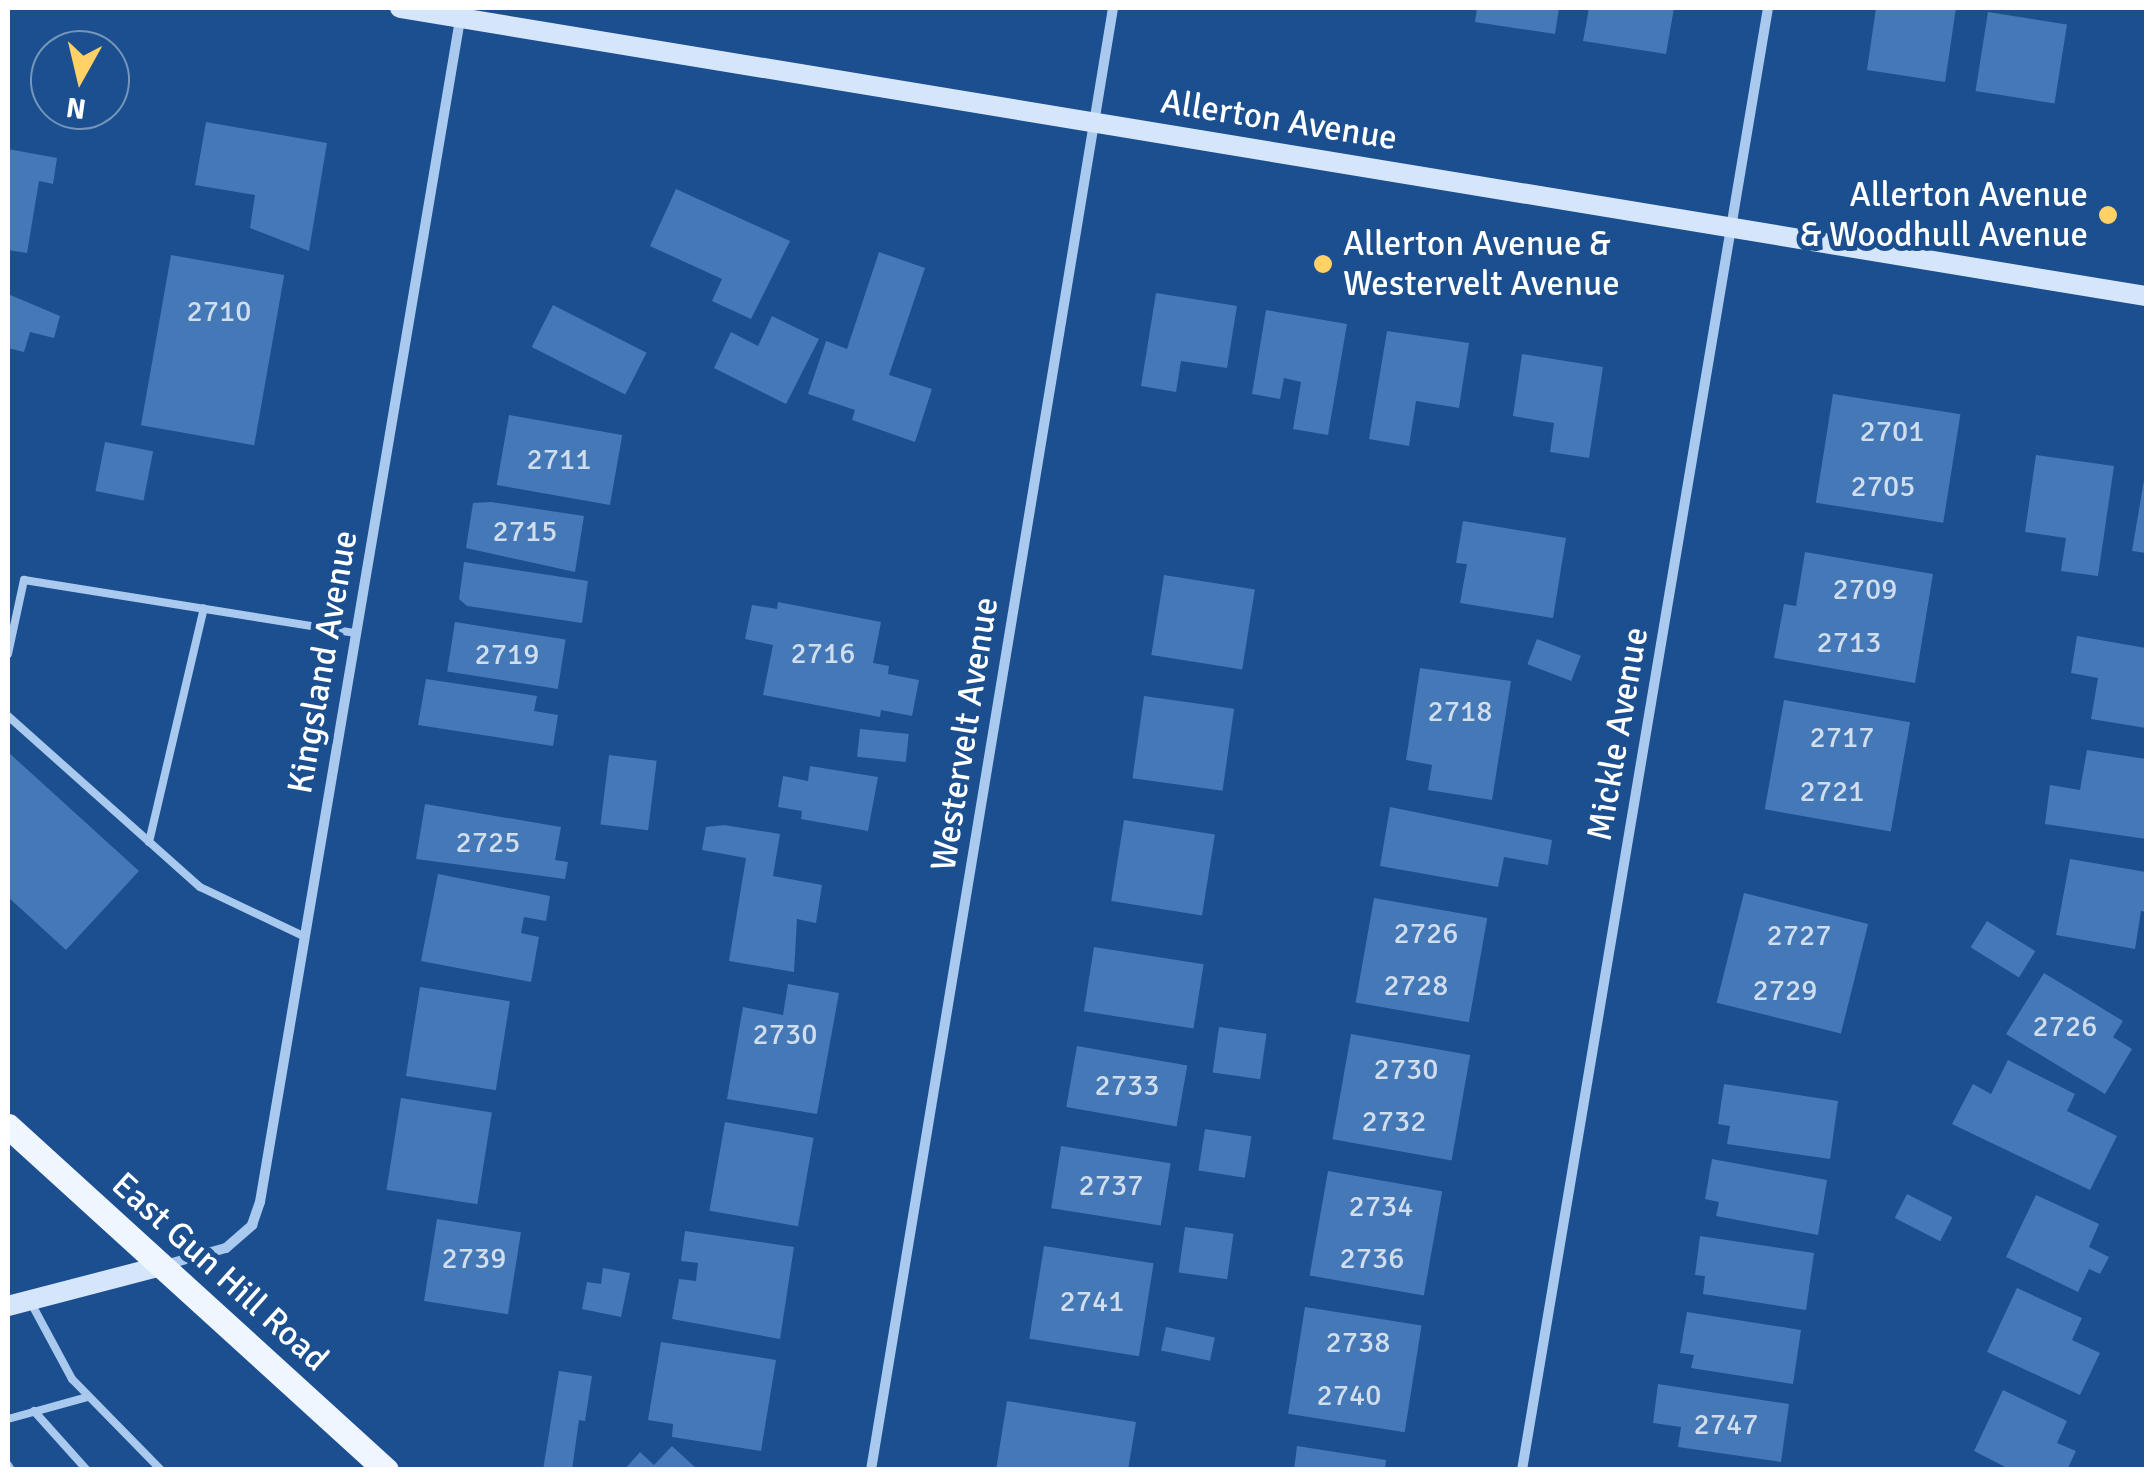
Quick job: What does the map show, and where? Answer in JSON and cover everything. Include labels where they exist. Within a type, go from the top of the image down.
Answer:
[{"type":"main road","name":"Allerton Avenue","points":[[400,8],[462,12],[1094,122],[2146,296]]},
{"type":"main road","name":"East Gun Hill Road","points":[[8,1126],[386,1470]]},
{"type":"main road","points":[[8,1306],[162,1266]]},
{"type":"street","name":"Westervelt Avenue","points":[[871,1470],[1113,8]]},
{"type":"street","name":"Mickle Avenue","points":[[1522,1470],[1768,8]]},
{"type":"street","name":"Kingsland Avenue","points":[[162,1266],[226,1248],[252,1225],[462,12]]},
{"type":"lane","points":[[8,654],[24,580],[356,633]]},
{"type":"lane","points":[[149,842],[204,608]]},
{"type":"lane","points":[[8,716],[200,887],[303,936]]},
{"type":"lane","points":[[30,1300],[88,1396],[160,1470]]},
{"type":"lane","points":[[8,1419],[88,1396]]},
{"type":"lane","points":[[34,1411],[87,1470]]},
{"type":"building","points":[[1477,8],[1559,8],[1555,34],[1475,22]]},
{"type":"building","points":[[1589,8],[1674,8],[1666,54],[1583,41]]},
{"type":"building","points":[[1876,8],[1956,8],[1945,82],[1867,70]]},
{"type":"building","points":[[1988,12],[2067,25],[2055,104],[1975,91]]},
{"type":"building","points":[[206,122],[327,143],[309,251],[250,228],[255,195],[195,185]]},
{"type":"building","points":[[8,149],[57,158],[53,184],[39,181],[27,253],[8,250]]},
{"type":"building","points":[[676,189],[790,241],[751,319],[712,301],[722,279],[650,246]]},
{"type":"building","points":[[879,252],[925,268],[889,375],[932,389],[915,442],[852,420],[855,410],[808,394],[826,341],[847,349]]},
{"type":"building","points":[[171,255],[284,275],[254,445],[141,425]]},
{"type":"building","points":[[1156,293],[1237,306],[1227,368],[1181,361],[1176,392],[1141,386]]},
{"type":"building","points":[[8,294],[60,316],[54,338],[30,332],[24,352],[8,348]]},
{"type":"building","points":[[553,305],[647,353],[625,395],[532,347]]},
{"type":"building","points":[[1266,310],[1347,324],[1328,435],[1293,429],[1301,382],[1284,378],[1280,399],[1252,394]]},
{"type":"building","points":[[772,316],[819,339],[786,404],[714,368],[731,332],[758,346]]},
{"type":"building","points":[[1387,331],[1469,343],[1459,408],[1416,401],[1409,446],[1369,439]]},
{"type":"building","points":[[1522,354],[1603,367],[1589,458],[1550,452],[1554,423],[1513,416]]},
{"type":"building","points":[[1833,394],[1960,414],[1943,523],[1816,503]]},
{"type":"building","points":[[509,415],[622,435],[610,505],[497,485]]},
{"type":"building","points":[[105,442],[153,451],[144,500],[95,491]]},
{"type":"building","points":[[2036,455],[2114,466],[2098,576],[2061,571],[2066,538],[2025,532]]},
{"type":"building","points":[[2146,468],[2146,553],[2132,551]]},
{"type":"building","points":[[491,502],[584,516],[575,572],[466,548],[473,503]]},
{"type":"building","points":[[1463,521],[1566,538],[1553,618],[1460,603],[1467,564],[1456,563]]},
{"type":"building","points":[[1805,552],[1933,574],[1915,683],[1774,658],[1784,604],[1796,606]]},
{"type":"building","points":[[464,562],[588,581],[582,623],[467,606],[459,599]]},
{"type":"building","points":[[1164,575],[1255,589],[1242,669],[1151,655]]},
{"type":"building","points":[[778,602],[881,622],[873,663],[889,666],[888,674],[919,680],[912,716],[881,710],[880,717],[763,695],[773,645],[745,639],[752,605],[777,609]]},
{"type":"building","points":[[455,622],[566,640],[558,689],[447,671]]},
{"type":"building","points":[[2077,636],[2146,648],[2146,728],[2091,719],[2098,678],[2071,673]]},
{"type":"building","points":[[1537,639],[1581,656],[1571,681],[1527,664]]},
{"type":"building","points":[[1420,668],[1511,681],[1492,800],[1428,790],[1432,765],[1406,760]]},
{"type":"building","points":[[426,679],[537,696],[534,711],[558,715],[553,746],[418,725]]},
{"type":"building","points":[[1144,696],[1234,709],[1223,791],[1132,778]]},
{"type":"building","points":[[1784,700],[1910,722],[1891,832],[1765,809]]},
{"type":"building","points":[[860,729],[909,734],[906,762],[857,757]]},
{"type":"building","points":[[2087,750],[2146,759],[2146,839],[2045,824],[2050,785],[2080,790]]},
{"type":"building","points":[[8,752],[139,871],[66,950],[8,897]]},
{"type":"building","points":[[609,755],[657,761],[648,830],[600,824]]},
{"type":"building","points":[[810,766],[878,777],[868,831],[801,819],[802,811],[778,807],[783,776],[808,781]]},
{"type":"building","points":[[425,804],[561,827],[555,860],[568,862],[565,879],[416,859]]},
{"type":"building","points":[[1390,807],[1552,840],[1548,865],[1504,857],[1498,887],[1380,866]]},
{"type":"building","points":[[1124,820],[1215,834],[1202,915],[1111,901]]},
{"type":"building","points":[[724,825],[780,834],[773,876],[822,885],[816,923],[797,919],[794,972],[729,961],[746,858],[702,850],[706,827]]},
{"type":"building","points":[[2070,859],[2146,872],[2146,912],[2141,911],[2135,949],[2056,935]]},
{"type":"building","points":[[438,874],[550,896],[546,921],[524,917],[521,933],[539,937],[531,982],[421,961]]},
{"type":"building","points":[[1744,893],[1868,924],[1841,1034],[1717,1003]]},
{"type":"building","points":[[1374,898],[1487,918],[1469,1022],[1356,1002]]},
{"type":"building","points":[[1987,921],[2035,951],[2019,977],[1971,947]]},
{"type":"building","points":[[1094,947],[1204,964],[1193,1029],[1084,1011]]},
{"type":"building","points":[[2044,973],[2123,1021],[2113,1037],[2132,1049],[2105,1094],[2006,1034]]},
{"type":"building","points":[[788,984],[839,993],[817,1114],[727,1099],[743,1007],[783,1015]]},
{"type":"building","points":[[420,987],[510,1001],[496,1090],[406,1076]]},
{"type":"building","points":[[1219,1027],[1267,1034],[1260,1079],[1213,1073]]},
{"type":"building","points":[[1351,1034],[1470,1055],[1452,1160],[1332,1139]]},
{"type":"building","points":[[1077,1046],[1187,1065],[1177,1127],[1066,1107]]},
{"type":"building","points":[[2008,1060],[2075,1094],[2067,1111],[2117,1136],[2090,1190],[1952,1124],[1973,1084],[1991,1094]]},
{"type":"building","points":[[1724,1084],[1838,1101],[1830,1159],[1727,1144],[1730,1126],[1718,1124]]},
{"type":"building","points":[[401,1098],[492,1112],[477,1204],[386,1190]]},
{"type":"building","points":[[725,1122],[814,1138],[798,1226],[709,1211]]},
{"type":"building","points":[[1205,1129],[1251,1136],[1245,1178],[1198,1170]]},
{"type":"building","points":[[1061,1146],[1171,1163],[1161,1226],[1051,1208]]},
{"type":"building","points":[[1712,1159],[1827,1180],[1818,1235],[1716,1216],[1719,1202],[1705,1199]]},
{"type":"building","points":[[1328,1171],[1442,1191],[1424,1296],[1310,1275]]},
{"type":"building","points":[[1907,1194],[1952,1217],[1940,1241],[1895,1218]]},
{"type":"building","points":[[2036,1195],[2099,1224],[2089,1247],[2109,1257],[2100,1274],[2089,1269],[2078,1292],[2006,1257]]},
{"type":"building","points":[[437,1219],[521,1232],[508,1314],[424,1301]]},
{"type":"building","points":[[1185,1227],[1234,1234],[1227,1279],[1179,1273]]},
{"type":"building","points":[[685,1231],[794,1247],[780,1339],[672,1319],[679,1279],[696,1281],[698,1263],[681,1261]]},
{"type":"building","points":[[1700,1236],[1814,1253],[1806,1310],[1703,1294],[1705,1276],[1695,1275]]},
{"type":"building","points":[[1044,1246],[1154,1263],[1139,1356],[1029,1339]]},
{"type":"building","points":[[603,1268],[630,1273],[621,1317],[582,1309],[587,1282],[601,1284]]},
{"type":"building","points":[[2017,1288],[2082,1318],[2072,1340],[2100,1353],[2080,1395],[1987,1352]]},
{"type":"building","points":[[1305,1307],[1422,1325],[1405,1432],[1288,1414]]},
{"type":"building","points":[[1687,1312],[1801,1330],[1793,1384],[1691,1368],[1694,1355],[1680,1353]]},
{"type":"building","points":[[1166,1327],[1215,1337],[1210,1361],[1161,1350]]},
{"type":"building","points":[[661,1342],[776,1360],[761,1451],[672,1437],[673,1424],[648,1420]]},
{"type":"building","points":[[559,1371],[592,1376],[585,1421],[579,1420],[572,1470],[543,1470]]},
{"type":"building","points":[[1658,1384],[1789,1404],[1781,1462],[1678,1447],[1681,1427],[1653,1423]]},
{"type":"building","points":[[2003,1390],[2067,1421],[2057,1443],[2076,1451],[2067,1470],[2011,1470],[1974,1451]]},
{"type":"building","points":[[1007,1401],[1136,1422],[1128,1470],[996,1470]]},
{"type":"building","points":[[672,1446],[698,1470],[624,1470],[640,1452],[654,1465]]},
{"type":"building","points":[[1297,1446],[1386,1460],[1385,1470],[1294,1470]]},
{"type":"place","name":"Allerton Avenue & Woodhull Avenue","points":[[2108,215]]},
{"type":"place","name":"Allerton Avenue & Westervelt Avenue","points":[[1323,264]]}]
